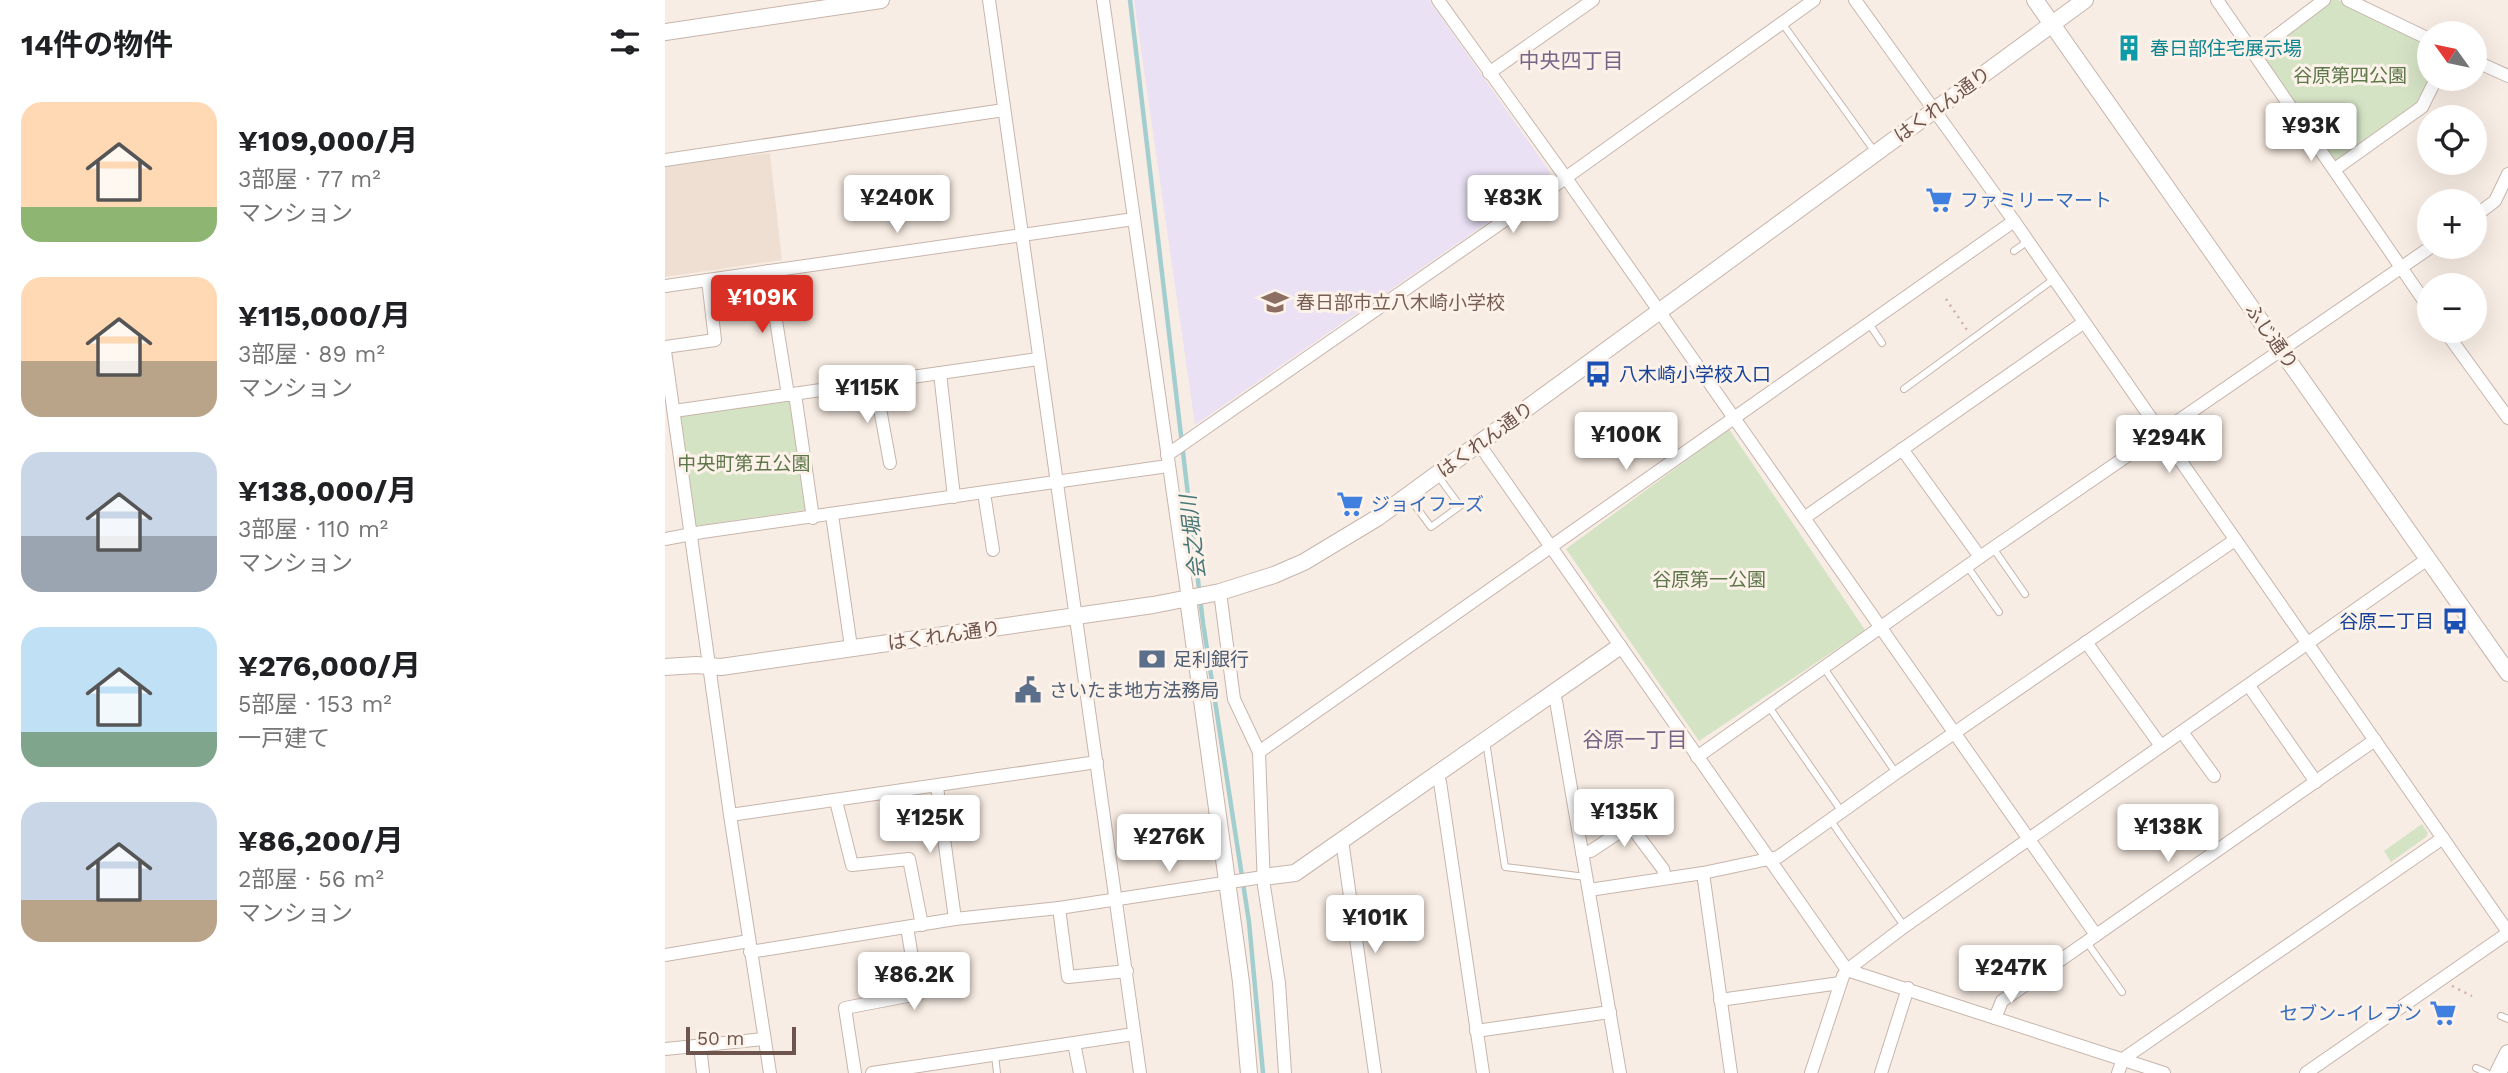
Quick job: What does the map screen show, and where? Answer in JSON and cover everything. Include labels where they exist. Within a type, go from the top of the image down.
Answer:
[{"type":"street","points":[[665,32],[881,0]]},
{"type":"street","points":[[989,0],[1140,1073]]},
{"type":"street","points":[[1103,0],[1231,881],[1249,1073]]},
{"type":"street","points":[[1438,0],[1566,178],[2029,840],[2091,938]]},
{"type":"street","points":[[1489,73],[1593,0]]},
{"type":"street","points":[[665,539],[1058,482],[1169,457],[1814,0]]},
{"type":"street","points":[[1855,0],[2014,221],[2508,932],[2306,1073]]},
{"type":"street","name":"ふじ通り","points":[[2035,0],[2508,673]]},
{"type":"street","name":"はくれん通り","points":[[665,667],[721,667],[1191,598],[1265,578],[1304,562],[1358,531],[1408,496],[2085,0]]},
{"type":"street","points":[[2217,0],[2417,291]]},
{"type":"street","points":[[2254,53],[2324,0]]},
{"type":"street","points":[[2348,0],[2417,33]]},
{"type":"street","points":[[2487,66],[2508,76]]},
{"type":"street","points":[[2335,169],[2422,107],[2430,91]]},
{"type":"street","points":[[665,160],[1004,110]]},
{"type":"street","points":[[2487,207],[2495,201],[2508,174]]},
{"type":"street","points":[[665,286],[1134,219]]},
{"type":"street","points":[[1259,752],[2014,221]]},
{"type":"street","points":[[1697,757],[1967,566],[2417,256]]},
{"type":"street","points":[[768,271],[813,518]]},
{"type":"street","points":[[708,279],[715,340],[665,349],[730,815],[770,1073]]},
{"type":"street","points":[[1804,518],[2083,323]]},
{"type":"street","points":[[2454,343],[2508,418]]},
{"type":"street","points":[[674,411],[1038,359]]},
{"type":"street","points":[[940,373],[954,497]]},
{"type":"street","points":[[875,382],[890,463]]},
{"type":"street","points":[[1479,444],[1847,970],[2164,1073]]},
{"type":"street","points":[[1902,449],[1980,557]]},
{"type":"street","points":[[984,493],[993,550]]},
{"type":"street","points":[[832,515],[851,648]]},
{"type":"street","points":[[1588,884],[1703,873],[1769,860],[1831,821],[1896,773],[2235,540]]},
{"type":"street","points":[[1811,1073],[1840,983],[1847,970],[1905,926],[2429,558]]},
{"type":"street","points":[[1216,593],[1234,699],[1259,752],[1257,877],[1279,984],[1285,1073]]},
{"type":"street","points":[[2086,642],[2161,746]]},
{"type":"street","points":[[665,955],[1059,908],[1295,873],[1619,647]]},
{"type":"street","points":[[2249,686],[2316,782]]},
{"type":"street","points":[[1553,694],[1620,1073]]},
{"type":"street","points":[[2182,732],[2214,776]]},
{"type":"street","points":[[1995,1018],[2003,1000],[2375,740]]},
{"type":"street","points":[[730,815],[1097,762]]},
{"type":"street","points":[[1437,776],[1483,1073]]},
{"type":"street","points":[[937,787],[955,919]]},
{"type":"street","points":[[836,800],[852,865],[909,859],[922,925]]},
{"type":"street","points":[[1582,853],[1591,851],[1630,825],[1663,869],[1665,878]]},
{"type":"street","points":[[2118,1073],[2123,1059],[2443,838]]},
{"type":"street","points":[[1342,840],[1374,1073]]},
{"type":"street","points":[[1703,873],[1731,1073]]},
{"type":"street","points":[[1059,908],[1068,977],[1126,971]]},
{"type":"street","points":[[855,1073],[845,1008],[918,994],[907,927]]},
{"type":"street","points":[[1720,1000],[1840,983]]},
{"type":"street","points":[[1881,1073],[1908,988]]},
{"type":"street","points":[[1476,1031],[1610,1012]]},
{"type":"street","points":[[872,1073],[1134,1034]]},
{"type":"street","points":[[665,1049],[764,1039]]},
{"type":"street","points":[[1074,1043],[1080,1073]]},
{"type":"street","points":[[700,1046],[703,1073]]},
{"type":"street","points":[[2498,1073],[2508,1054]]},
{"type":"lane","points":[[1782,23],[1875,153]]},
{"type":"lane","points":[[2014,251],[2028,242]]},
{"type":"lane","points":[[1904,389],[2054,279]]},
{"type":"lane","points":[[1868,322],[1882,343]]},
{"type":"lane","points":[[1408,496],[1431,527],[1460,506],[1437,474]]},
{"type":"lane","points":[[1993,548],[2025,593]]},
{"type":"lane","points":[[1967,566],[1999,612]]},
{"type":"lane","points":[[1824,668],[1896,773]]},
{"type":"lane","points":[[1769,707],[1842,812]]},
{"type":"lane","points":[[1484,743],[1487,748],[1505,867],[1588,884]]},
{"type":"lane","points":[[1831,821],[1905,926]]},
{"type":"lane","points":[[2091,938],[2122,992]]},
{"type":"lane","points":[[995,1055],[997,1073]]},
{"type":"lane","points":[[2476,1068],[2487,1073]]},
{"type":"path","points":[[1945,299],[1973,339]]},
{"type":"path","points":[[2439,980],[2472,996]]},
{"type":"shaded area","name":"春日部市立八木崎小学校","points":[[1134,0],[1429,0],[1550,172],[1549,180],[1195,425]]},
{"type":"shaded area","points":[[770,153],[782,260],[665,277],[665,165]]},
{"type":"green space","name":"谷原第四公園","points":[[2331,0],[2338,0],[2417,37],[2417,91],[2422,91],[2416,103],[2335,161],[2262,54]]},
{"type":"green space","name":"中央町第五公園","points":[[791,401],[806,510],[696,526],[681,416]]},
{"type":"green space","name":"谷原第一公園","points":[[1729,429],[1865,630],[1699,741],[1566,549]]},
{"type":"green space","points":[[2422,824],[2428,833],[2426,837],[2391,862],[2384,851]]},
{"type":"waterway","name":"会之堀川","points":[[1130,0],[1203,623],[1249,922],[1263,1073]]},
{"type":"place","name":"春日部住宅展示場","points":[[2129,48]]},
{"type":"place","name":"ファミリーマート","points":[[1939,200]]},
{"type":"place","name":"春日部市立八木崎小学校","points":[[1275,302]]},
{"type":"place","name":"八木崎小学校入口","points":[[1598,374]]},
{"type":"place","name":"ジョイフーズ","points":[[1350,504]]},
{"type":"place","name":"谷原二丁目","points":[[2455,621]]},
{"type":"place","name":"足利銀行","points":[[1152,659]]},
{"type":"place","name":"さいたま地方法務局","points":[[1028,690]]},
{"type":"place","name":"セブン-イレブン","points":[[2443,1013]]},
{"type":"district","name":"中央四丁目","points":[[1571,61]]},
{"type":"district","name":"谷原一丁目","points":[[1635,740]]}]
